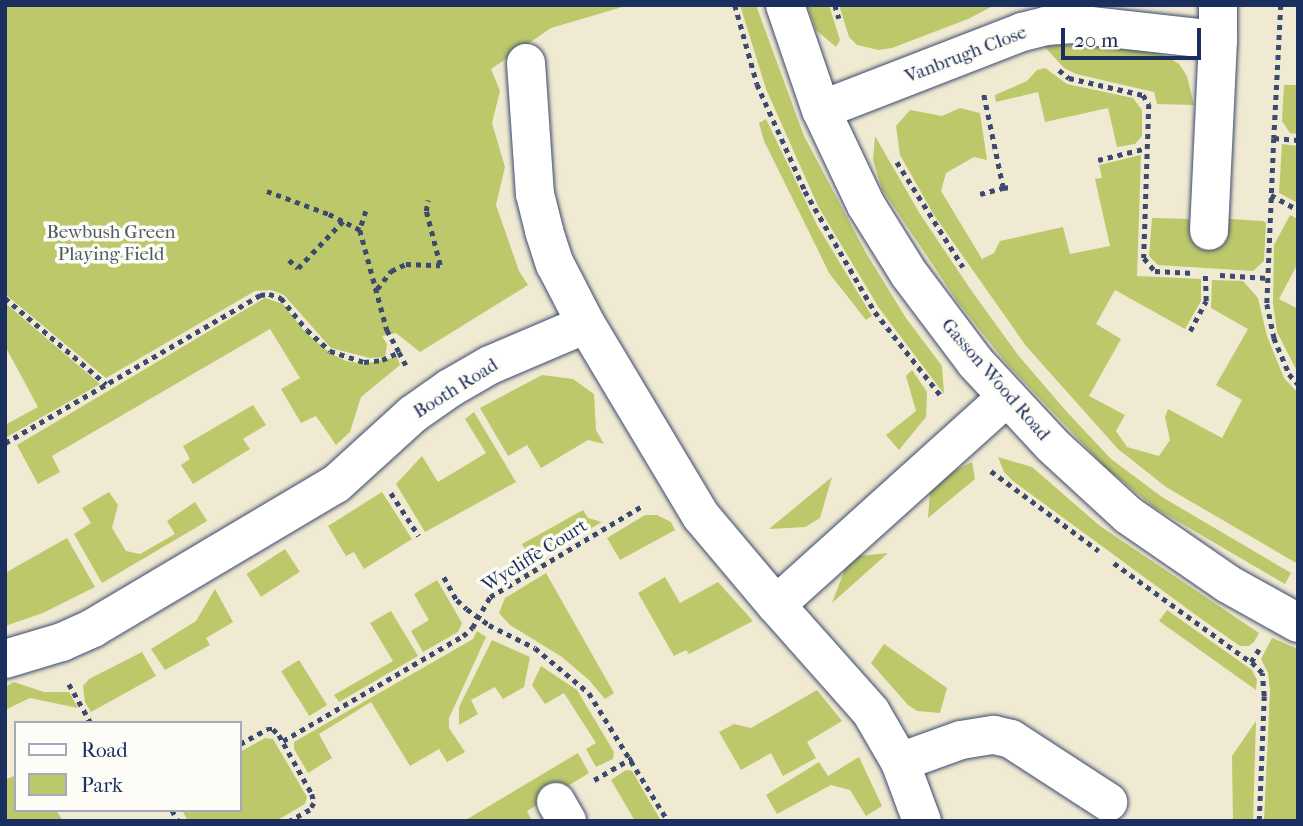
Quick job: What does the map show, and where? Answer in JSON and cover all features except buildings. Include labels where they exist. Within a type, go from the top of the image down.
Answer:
[{"type":"street","name":"Gasson Wood Road","points":[[785,5],[821,110],[866,205],[909,274],[960,343],[1006,398],[1089,482],[1128,515],[1187,558],[1288,618]]},
{"type":"street","name":"Vanbrugh Close","points":[[821,110],[870,93],[1037,21],[1073,24],[1218,22],[1209,231]]},
{"type":"street","points":[[526,63],[535,194],[555,264],[586,324],[701,516],[871,712],[900,762],[922,821]]},
{"type":"street","name":"Booth Road","points":[[5,659],[62,642],[93,628],[336,484],[413,414],[450,388],[490,365],[586,324]]},
{"type":"street","points":[[776,605],[1006,398]]},
{"type":"street","points":[[900,762],[979,735],[1011,739],[1108,802]]},
{"type":"path","points":[[835,5],[842,28]]},
{"type":"path","points":[[1281,5],[1267,304],[1274,338],[1289,374],[1298,384]]},
{"type":"path","points":[[1037,21],[1042,55],[1069,78],[1143,95],[1149,104],[1143,258],[1155,271],[1268,278]]},
{"type":"path","points":[[983,92],[1003,188]]},
{"type":"path","points":[[870,93],[884,139],[921,205],[967,274]]},
{"type":"path","points":[[1274,138],[1298,140]]},
{"type":"path","points":[[1098,160],[1147,148]]},
{"type":"path","points":[[980,194],[1010,187]]},
{"type":"path","points":[[267,191],[360,230]]},
{"type":"path","points":[[1271,195],[1298,210]]},
{"type":"path","points":[[376,290],[391,271],[406,264],[440,265],[426,211],[428,200]]},
{"type":"path","points":[[366,211],[360,230],[387,330],[407,367],[397,374]]},
{"type":"path","points":[[289,260],[298,268],[343,221]]},
{"type":"path","points":[[1190,331],[1206,302],[1205,274]]},
{"type":"path","points":[[5,443],[250,300],[270,294],[281,298],[307,330],[330,351],[347,359],[382,360],[399,352]]},
{"type":"path","points":[[5,298],[106,384]]},
{"type":"path","points":[[360,465],[382,480],[419,536]]},
{"type":"path","name":"Wycliffe Court","points":[[283,741],[463,636],[472,628],[477,615],[490,597],[645,504],[675,520],[681,529],[701,516]]},
{"type":"path","points":[[444,577],[457,600],[477,615],[535,648],[589,693],[668,821]]},
{"type":"path","points":[[1259,821],[1264,696],[1262,673],[1251,662],[1288,618]]},
{"type":"path","points":[[242,743],[267,729],[273,729],[283,741],[312,794],[314,803],[310,810],[290,821]]},
{"type":"green space","name":"Bewbush Green Playing Field","points":[[5,5],[629,5],[551,28],[491,69],[500,91],[492,123],[505,167],[496,205],[519,271],[528,285],[420,352],[396,333],[382,336],[387,344],[385,357],[370,358],[331,348],[284,295],[271,290],[255,291],[106,378],[5,294]]},
{"type":"green space","points":[[740,5],[756,5],[804,136],[866,253],[906,318],[942,366],[944,394],[879,308],[818,206],[766,89]]},
{"type":"green space","points":[[807,5],[829,5],[840,40],[836,47],[816,30]]},
{"type":"green space","points":[[839,5],[995,5],[968,19],[892,48],[879,50],[857,45],[849,37]]},
{"type":"green space","points":[[1086,44],[1153,51],[1166,56],[1179,64],[1187,76],[1194,105],[1157,104],[1154,92],[1076,74],[1064,68],[1044,46]]},
{"type":"green space","points":[[1045,68],[1067,84],[1133,98],[1142,110],[1142,136],[1135,144],[1117,147],[1108,108],[1045,122],[1038,92],[996,102],[995,95],[1027,81],[1037,70]]},
{"type":"green space","points":[[1284,85],[1298,85],[1298,134],[1290,133],[1282,121]]},
{"type":"green space","points":[[960,108],[980,113],[987,160],[974,157],[946,173],[941,191],[982,259],[994,253],[1000,241],[1063,227],[1070,254],[1110,246],[1095,179],[1102,178],[1099,165],[1141,155],[1137,276],[1201,279],[1201,301],[1185,329],[1115,290],[1096,324],[1121,339],[1089,396],[1125,415],[1116,431],[1127,447],[1159,456],[1170,440],[1165,417],[1168,409],[1222,438],[1242,400],[1216,385],[1248,329],[1211,308],[1212,280],[1243,281],[1258,298],[1267,336],[1284,378],[1298,393],[1298,564],[1166,487],[1118,449],[1026,346],[934,215],[900,155],[896,126],[910,110],[942,116]]},
{"type":"green space","points":[[766,119],[817,225],[872,316],[866,320],[829,273],[764,141],[759,123]]},
{"type":"green space","points":[[875,136],[920,214],[971,290],[1018,355],[1066,411],[1111,459],[1162,497],[1291,573],[1285,584],[1155,508],[1105,467],[1006,363],[957,301],[882,189],[873,160]]},
{"type":"green space","points":[[1282,144],[1298,146],[1298,203],[1279,193]]},
{"type":"green space","points":[[1290,215],[1298,219],[1298,263],[1279,299],[1298,309],[1298,373],[1277,332],[1273,303],[1274,245]]},
{"type":"green space","points":[[1152,218],[1189,219],[1190,235],[1227,237],[1229,219],[1263,221],[1266,223],[1264,261],[1253,271],[1158,265],[1149,256]]},
{"type":"green space","points":[[265,298],[283,304],[305,332],[330,353],[346,361],[364,364],[397,357],[400,365],[361,397],[350,432],[336,445],[316,416],[301,423],[281,389],[300,378],[270,329],[52,456],[60,472],[38,484],[17,445]]},
{"type":"green space","points":[[5,303],[100,384],[5,438],[5,425],[38,407],[5,346]]},
{"type":"green space","points":[[912,370],[927,392],[926,417],[899,450],[886,435],[916,411],[906,376]]},
{"type":"green space","points":[[542,375],[573,379],[594,394],[596,430],[604,444],[588,440],[541,468],[527,445],[508,456],[480,408]]},
{"type":"green space","points":[[253,405],[266,425],[243,439],[250,449],[193,484],[181,465],[190,459],[183,446]]},
{"type":"green space","points":[[474,412],[516,482],[425,532],[396,484],[422,456],[438,482],[486,453],[465,419]]},
{"type":"green space","points":[[998,457],[1032,467],[1100,526],[1259,633],[1254,642],[1249,646],[1240,646],[1200,618],[1013,481],[1004,472]]},
{"type":"green space","points":[[972,462],[975,479],[928,518],[930,492],[954,471]]},
{"type":"green space","points":[[832,477],[820,518],[805,527],[769,529]]},
{"type":"green space","points":[[109,492],[118,505],[112,528],[126,551],[140,554],[175,534],[167,521],[195,502],[207,521],[102,583],[74,534],[91,523],[82,508]]},
{"type":"green space","points":[[382,492],[412,539],[364,569],[354,552],[346,556],[328,526]]},
{"type":"green space","points":[[583,510],[588,518],[602,522],[514,573],[507,563],[526,551],[522,544]]},
{"type":"green space","points":[[645,515],[657,515],[671,522],[675,530],[620,560],[607,538]]},
{"type":"green space","points":[[67,538],[95,587],[43,613],[5,626],[5,573]]},
{"type":"green space","points":[[285,549],[300,572],[261,597],[246,574]]},
{"type":"green space","points":[[888,553],[832,603],[845,569],[858,556]]},
{"type":"green space","points":[[546,573],[614,693],[605,699],[589,680],[562,657],[510,625],[499,613],[505,598]]},
{"type":"green space","points":[[665,577],[680,603],[718,582],[753,621],[689,654],[686,650],[674,656],[638,593]]},
{"type":"green space","points":[[437,580],[462,623],[458,632],[423,652],[411,631],[429,620],[414,594]]},
{"type":"green space","points":[[215,589],[233,622],[206,638],[210,645],[165,670],[151,649],[196,621]]},
{"type":"green space","points":[[1167,610],[1252,670],[1257,680],[1256,690],[1159,621]]},
{"type":"green space","points":[[391,611],[418,656],[339,702],[334,695],[393,661],[370,623]]},
{"type":"green space","points":[[477,631],[486,637],[449,718],[449,728],[465,752],[447,762],[439,749],[410,766],[371,702],[319,734],[332,758],[308,773],[294,749],[294,742],[473,639]]},
{"type":"green space","points":[[1272,638],[1298,649],[1298,821],[1264,821],[1270,690],[1268,673],[1261,659]]},
{"type":"green space","points":[[492,640],[530,657],[524,687],[503,699],[495,687],[471,700],[478,714],[459,725],[459,707]]},
{"type":"green space","points":[[884,644],[947,688],[940,713],[917,711],[908,705],[871,663]]},
{"type":"green space","points":[[142,652],[156,676],[91,712],[85,702],[83,686],[89,679]]},
{"type":"green space","points":[[299,660],[327,705],[309,716],[281,671]]},
{"type":"green space","points":[[541,666],[577,690],[614,752],[613,759],[596,767],[586,749],[596,743],[564,693],[545,704],[532,685]]},
{"type":"green space","points":[[14,682],[44,692],[69,692],[78,708],[30,698],[5,710],[5,687]]},
{"type":"green space","points":[[817,690],[842,721],[807,742],[816,758],[783,776],[771,753],[741,770],[719,732],[734,724],[751,728]]},
{"type":"green space","points":[[1256,721],[1253,821],[1233,821],[1232,756]]},
{"type":"green space","points":[[265,738],[273,739],[307,797],[305,804],[276,821],[188,821],[183,812],[242,812],[242,751]]},
{"type":"green space","points":[[578,753],[589,773],[527,811],[532,821],[464,821]]},
{"type":"green space","points":[[859,757],[882,806],[866,816],[850,790],[831,785],[777,814],[766,795],[819,762],[828,776]]},
{"type":"green space","points":[[626,770],[632,771],[661,821],[635,821],[611,780]]},
{"type":"green space","points":[[5,776],[7,779],[14,776],[14,812],[57,812],[63,821],[5,821]]}]
